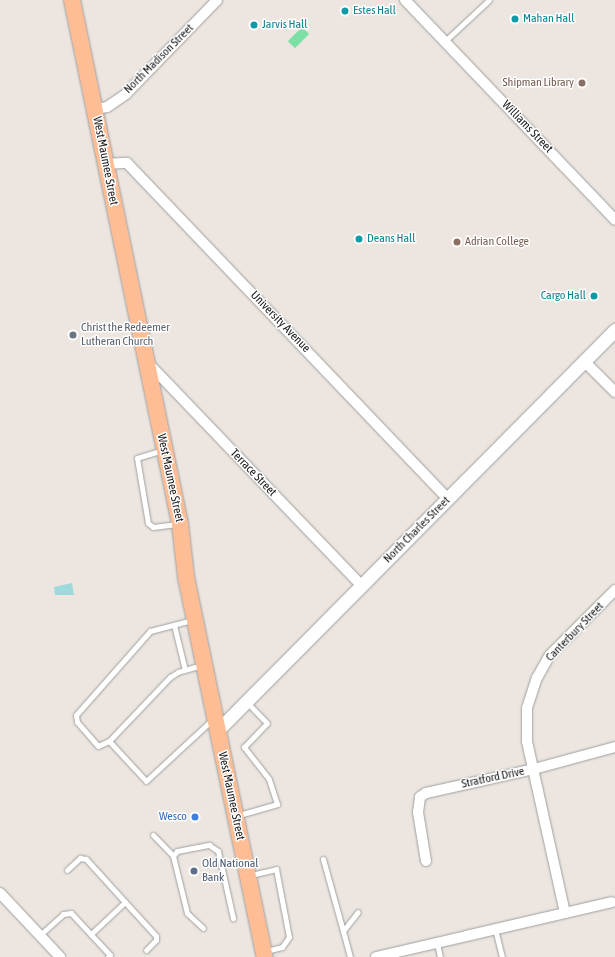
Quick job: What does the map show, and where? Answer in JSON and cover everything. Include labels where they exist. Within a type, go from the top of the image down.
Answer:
[{"type":"main road","name":"West Maumee Street","points":[[72,0],[144,360],[180,524],[186,577],[264,954]]},
{"type":"street","name":"North Madison Street","points":[[95,109],[107,107],[126,94],[217,0]]},
{"type":"street","name":"Williams Street","points":[[405,0],[615,220]]},
{"type":"street","name":"University Avenue","points":[[105,164],[127,163],[448,499]]},
{"type":"street","name":"North Charles Street","points":[[216,724],[247,702],[615,330]]},
{"type":"street","name":"Terrace Street","points":[[144,360],[362,586]]},
{"type":"street","points":[[584,361],[615,392]]},
{"type":"street","name":"Canterbury Street","points":[[534,769],[526,723],[527,708],[537,678],[550,656],[615,590]]},
{"type":"street","points":[[534,769],[615,747]]},
{"type":"street","name":"Stratford Drive","points":[[426,861],[418,812],[420,797],[434,790],[534,769],[565,913]]},
{"type":"street","points":[[0,893],[60,957]]},
{"type":"street","points":[[376,957],[613,902]]},
{"type":"lane","points":[[445,41],[489,0]]},
{"type":"lane","points":[[164,450],[137,458],[148,523],[153,527],[180,524]]},
{"type":"lane","points":[[195,620],[150,631],[142,638],[76,715],[77,722],[98,746],[109,741],[170,677],[204,664]]},
{"type":"lane","points":[[174,625],[185,670]]},
{"type":"lane","points":[[236,816],[277,804],[269,779],[244,747],[267,723],[247,702]]},
{"type":"lane","points":[[109,741],[146,781],[216,724]]},
{"type":"lane","points":[[153,835],[173,856],[187,913],[203,928]]},
{"type":"lane","points":[[173,856],[177,851],[209,845],[215,847],[218,851],[233,918]]},
{"type":"lane","points":[[67,870],[80,858],[86,859],[156,936],[156,940],[146,950]]},
{"type":"lane","points":[[323,859],[350,957]]},
{"type":"lane","points":[[248,876],[276,869],[290,937],[282,947],[264,954]]},
{"type":"lane","points":[[91,934],[125,902]]},
{"type":"lane","points":[[343,931],[358,912]]},
{"type":"lane","points":[[40,935],[63,914],[71,913],[109,956]]},
{"type":"lane","points":[[495,929],[502,957]]},
{"type":"lane","points":[[437,943],[440,957]]},
{"type":"green space","points":[[302,27],[309,34],[295,48],[288,41]]},
{"type":"water","points":[[72,583],[74,595],[55,595],[54,587]]},
{"type":"place","name":"Estes Hall","points":[[345,11]]},
{"type":"place","name":"Mahan Hall","points":[[515,19]]},
{"type":"place","name":"Jarvis Hall","points":[[254,25]]},
{"type":"place","name":"Shipman Library","points":[[582,83]]},
{"type":"place","name":"Deans Hall","points":[[359,239]]},
{"type":"place","name":"Adrian College","points":[[457,242]]},
{"type":"place","name":"Cargo Hall","points":[[594,296]]},
{"type":"place","name":"Christ the Redeemer Lutheran Church","points":[[73,335]]},
{"type":"place","name":"Wesco","points":[[195,817]]},
{"type":"place","name":"Old National Bank","points":[[194,871]]}]
